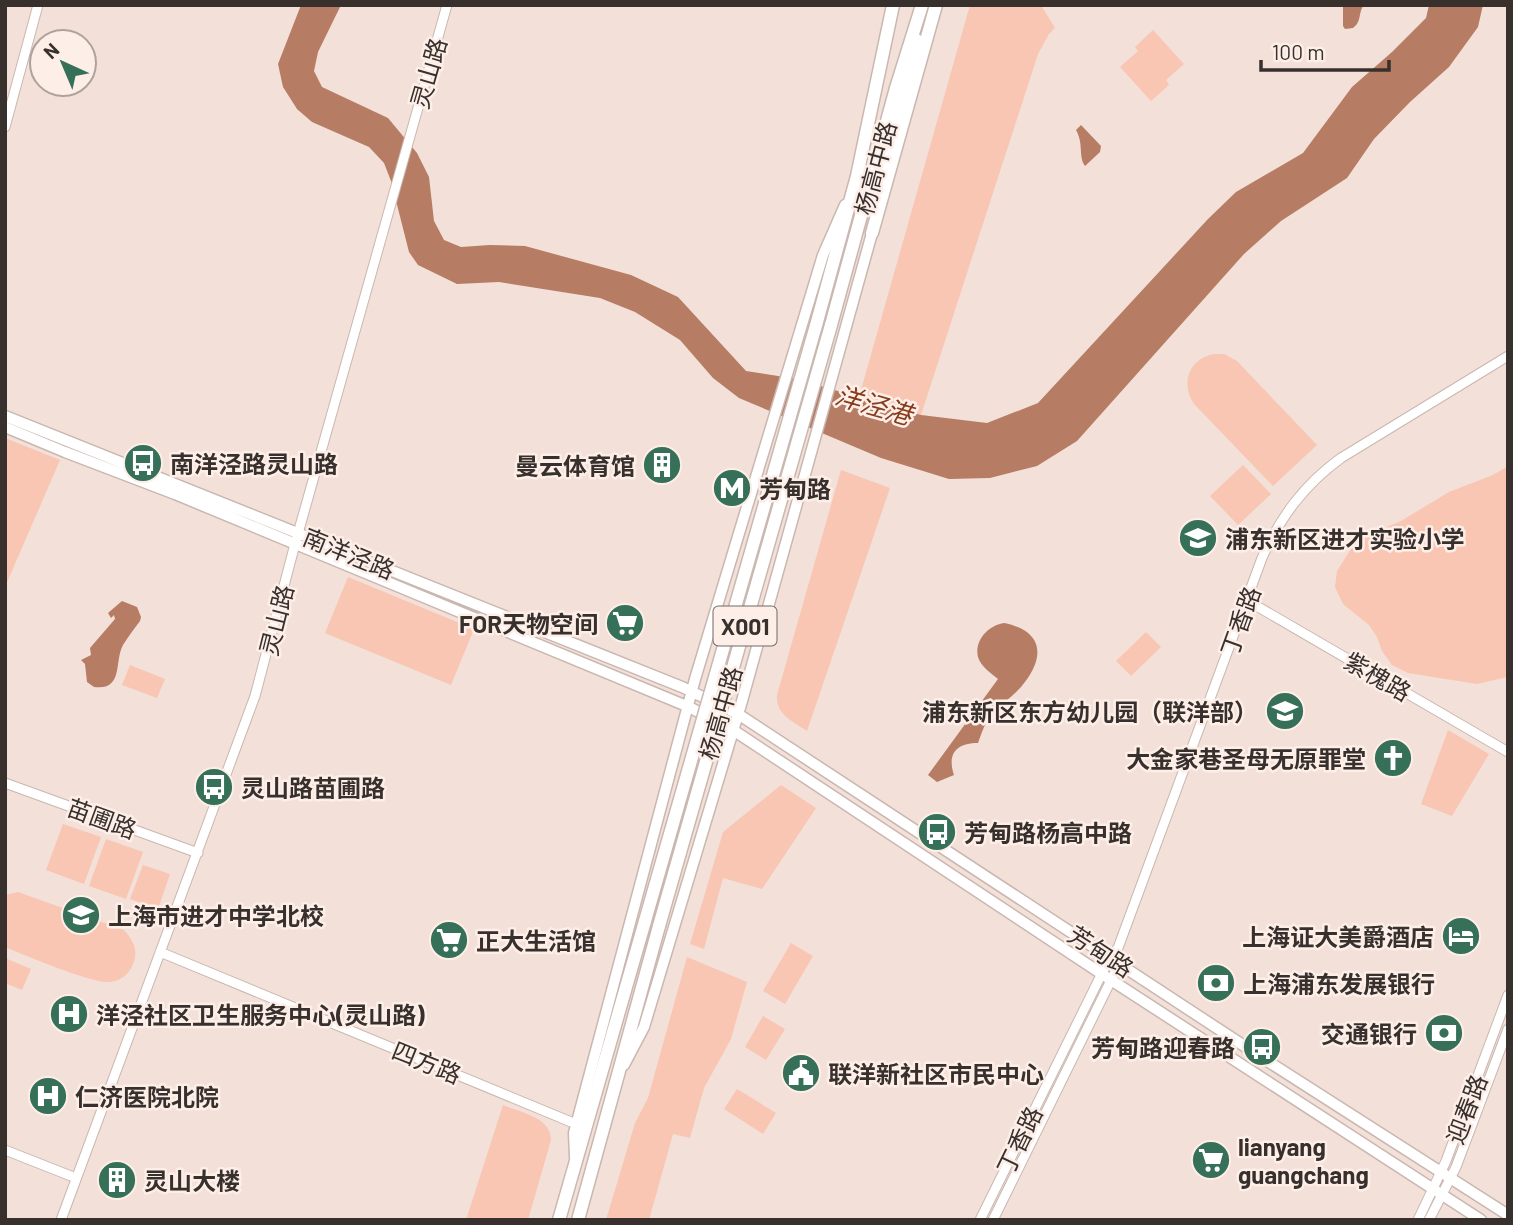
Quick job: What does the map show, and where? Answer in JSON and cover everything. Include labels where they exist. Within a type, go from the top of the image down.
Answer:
[{"type":"highway","name":"杨高中路","points":[[559,1220],[817,323],[857,176],[893,5]]},
{"type":"highway","name":"杨高中路","points":[[578,1220],[912,34],[927,7]]},
{"type":"highway","points":[[872,233],[927,7]]},
{"type":"main road","name":"杨高中路","points":[[575,1166],[576,1124],[692,692],[823,255],[857,176]]},
{"type":"main road","name":"杨高中路","points":[[618,1078],[644,1027],[738,714],[872,233]]},
{"type":"main road","name":"南洋泾路","points":[[5,416],[689,707]]},
{"type":"main road","name":"南洋泾路","points":[[5,427],[692,692]]},
{"type":"main road","name":"芳甸路","points":[[692,692],[738,714],[1116,956],[1508,1215]]},
{"type":"main road","name":"芳甸路","points":[[689,707],[1481,1220]]},
{"type":"street","points":[[5,127],[38,5]]},
{"type":"street","name":"灵山路","points":[[61,1220],[255,696],[447,5]]},
{"type":"street","name":"丁香路","points":[[993,1220],[1116,956],[1248,600],[1274,533],[1287,510],[1320,473],[1341,458],[1508,356]]},
{"type":"street","name":"紫槐路","points":[[1248,600],[1508,752]]},
{"type":"street","name":"苗圃路","points":[[5,783],[198,853]]},
{"type":"street","name":"四方路","points":[[160,952],[576,1124]]},
{"type":"street","name":"丁香路","points":[[980,1220],[1106,977]]},
{"type":"street","name":"迎春路","points":[[1418,1220],[1445,1175],[1508,995]]},
{"type":"street","name":"迎春路","points":[[1445,1175],[1456,1167],[1508,1029]]},
{"type":"street","points":[[5,1150],[76,1178]]},
{"type":"street","name":"迎春路","points":[[1429,1220],[1437,1191]]},
{"type":"shaded area","points":[[970,5],[1041,5],[1055,28],[1038,54],[921,415],[859,397]]},
{"type":"shaded area","points":[[1153,30],[1184,64],[1166,80],[1169,85],[1151,101],[1120,67],[1138,51],[1135,47]]},
{"type":"shaded area","points":[[1214,354],[1224,354],[1237,361],[1317,445],[1273,486],[1194,404],[1190,396],[1188,380],[1193,366]]},
{"type":"shaded area","points":[[5,438],[60,460],[5,587]]},
{"type":"shaded area","points":[[1243,465],[1271,494],[1238,525],[1210,496]]},
{"type":"shaded area","points":[[1508,466],[1508,677],[1477,684],[1408,673],[1392,665],[1369,625],[1343,604],[1335,587],[1337,571],[1351,549],[1368,535],[1401,521],[1449,492],[1493,475]]},
{"type":"shaded area","points":[[841,470],[890,488],[807,731],[782,712],[777,695]]},
{"type":"shaded area","points":[[348,577],[474,629],[451,685],[325,633]]},
{"type":"shaded area","points":[[1146,632],[1161,647],[1131,676],[1116,661]]},
{"type":"shaded area","points":[[130,665],[165,679],[157,698],[122,685]]},
{"type":"shaded area","points":[[1448,730],[1489,754],[1452,816],[1421,804]]},
{"type":"shaded area","points":[[781,785],[816,808],[762,889],[723,878],[704,949],[690,944],[723,832]]},
{"type":"shaded area","points":[[63,824],[101,837],[84,884],[46,870]]},
{"type":"shaded area","points":[[106,839],[143,852],[126,899],[89,886]]},
{"type":"shaded area","points":[[143,865],[170,874],[158,909],[130,899]]},
{"type":"shaded area","points":[[18,892],[124,930],[135,950],[135,959],[129,971],[116,981],[99,981],[5,947],[5,895]]},
{"type":"shaded area","points":[[791,943],[813,956],[785,1004],[763,991]]},
{"type":"shaded area","points":[[687,957],[747,982],[731,1039],[704,1088],[690,1138],[673,1134],[649,1220],[606,1220],[635,1123],[648,1098]]},
{"type":"shaded area","points":[[5,958],[31,969],[22,990],[5,983]]},
{"type":"shaded area","points":[[763,1016],[785,1029],[766,1060],[745,1047]]},
{"type":"shaded area","points":[[737,1089],[776,1113],[763,1134],[724,1109]]},
{"type":"shaded area","points":[[503,1105],[541,1121],[550,1132],[551,1140],[528,1220],[466,1220]]},
{"type":"water","name":"洋泾港","points":[[301,5],[341,5],[318,52],[314,71],[322,87],[388,118],[417,153],[429,177],[434,221],[444,240],[461,247],[525,246],[631,275],[678,297],[746,371],[791,378],[921,415],[987,423],[1038,403],[1236,192],[1303,153],[1352,87],[1426,18],[1429,5],[1483,5],[1478,27],[1449,67],[1374,139],[1347,178],[1281,221],[1244,254],[1077,441],[1037,466],[990,478],[949,479],[881,458],[739,398],[713,378],[680,340],[635,312],[600,298],[499,282],[457,284],[418,265],[409,252],[384,163],[369,147],[312,122],[297,109],[283,87],[278,64]]},
{"type":"water","points":[[1343,5],[1364,5],[1358,23],[1353,28],[1345,29],[1343,26]]},
{"type":"water","points":[[1081,125],[1101,146],[1100,152],[1085,166],[1076,130]]},
{"type":"water","points":[[122,601],[137,607],[140,621],[123,645],[114,680],[103,687],[94,687],[87,682],[85,664],[81,660],[91,655],[90,648],[115,619],[114,615],[111,618],[108,613]]},
{"type":"water","points":[[1004,623],[1027,632],[1034,639],[1037,647],[1035,666],[1021,687],[990,716],[978,743],[964,745],[955,751],[952,761],[954,775],[937,782],[928,775],[998,679],[981,664],[977,651],[984,634]]},
{"type":"place","name":"南洋泾路灵山路","points":[[143,463]]},
{"type":"place","name":"曼云体育馆","points":[[662,465]]},
{"type":"place","name":"芳甸路","points":[[732,488]]},
{"type":"place","name":"浦东新区进才实验小学","points":[[1198,538]]},
{"type":"place","name":"FOR天物空间","points":[[625,623]]},
{"type":"place","name":"浦东新区东方幼儿园（联洋部）","points":[[1285,711]]},
{"type":"place","name":"大金家巷圣母无原罪堂","points":[[1393,758]]},
{"type":"place","name":"灵山路苗圃路","points":[[214,787]]},
{"type":"place","name":"芳甸路杨高中路","points":[[937,832]]},
{"type":"place","name":"上海市进才中学北校","points":[[81,915]]},
{"type":"place","name":"上海证大美爵酒店","points":[[1461,936]]},
{"type":"place","name":"正大生活馆","points":[[449,940]]},
{"type":"place","name":"上海浦东发展银行","points":[[1216,983]]},
{"type":"place","name":"洋泾社区卫生服务中心(灵山路)","points":[[69,1014]]},
{"type":"place","name":"交通银行","points":[[1444,1033]]},
{"type":"place","name":"芳甸路迎春路","points":[[1262,1047]]},
{"type":"place","name":"联洋新社区市民中心","points":[[801,1073]]},
{"type":"place","name":"仁济医院北院","points":[[48,1096]]},
{"type":"place","name":"lianyang guangchang","points":[[1211,1160]]},
{"type":"place","name":"灵山大楼","points":[[117,1180]]}]
